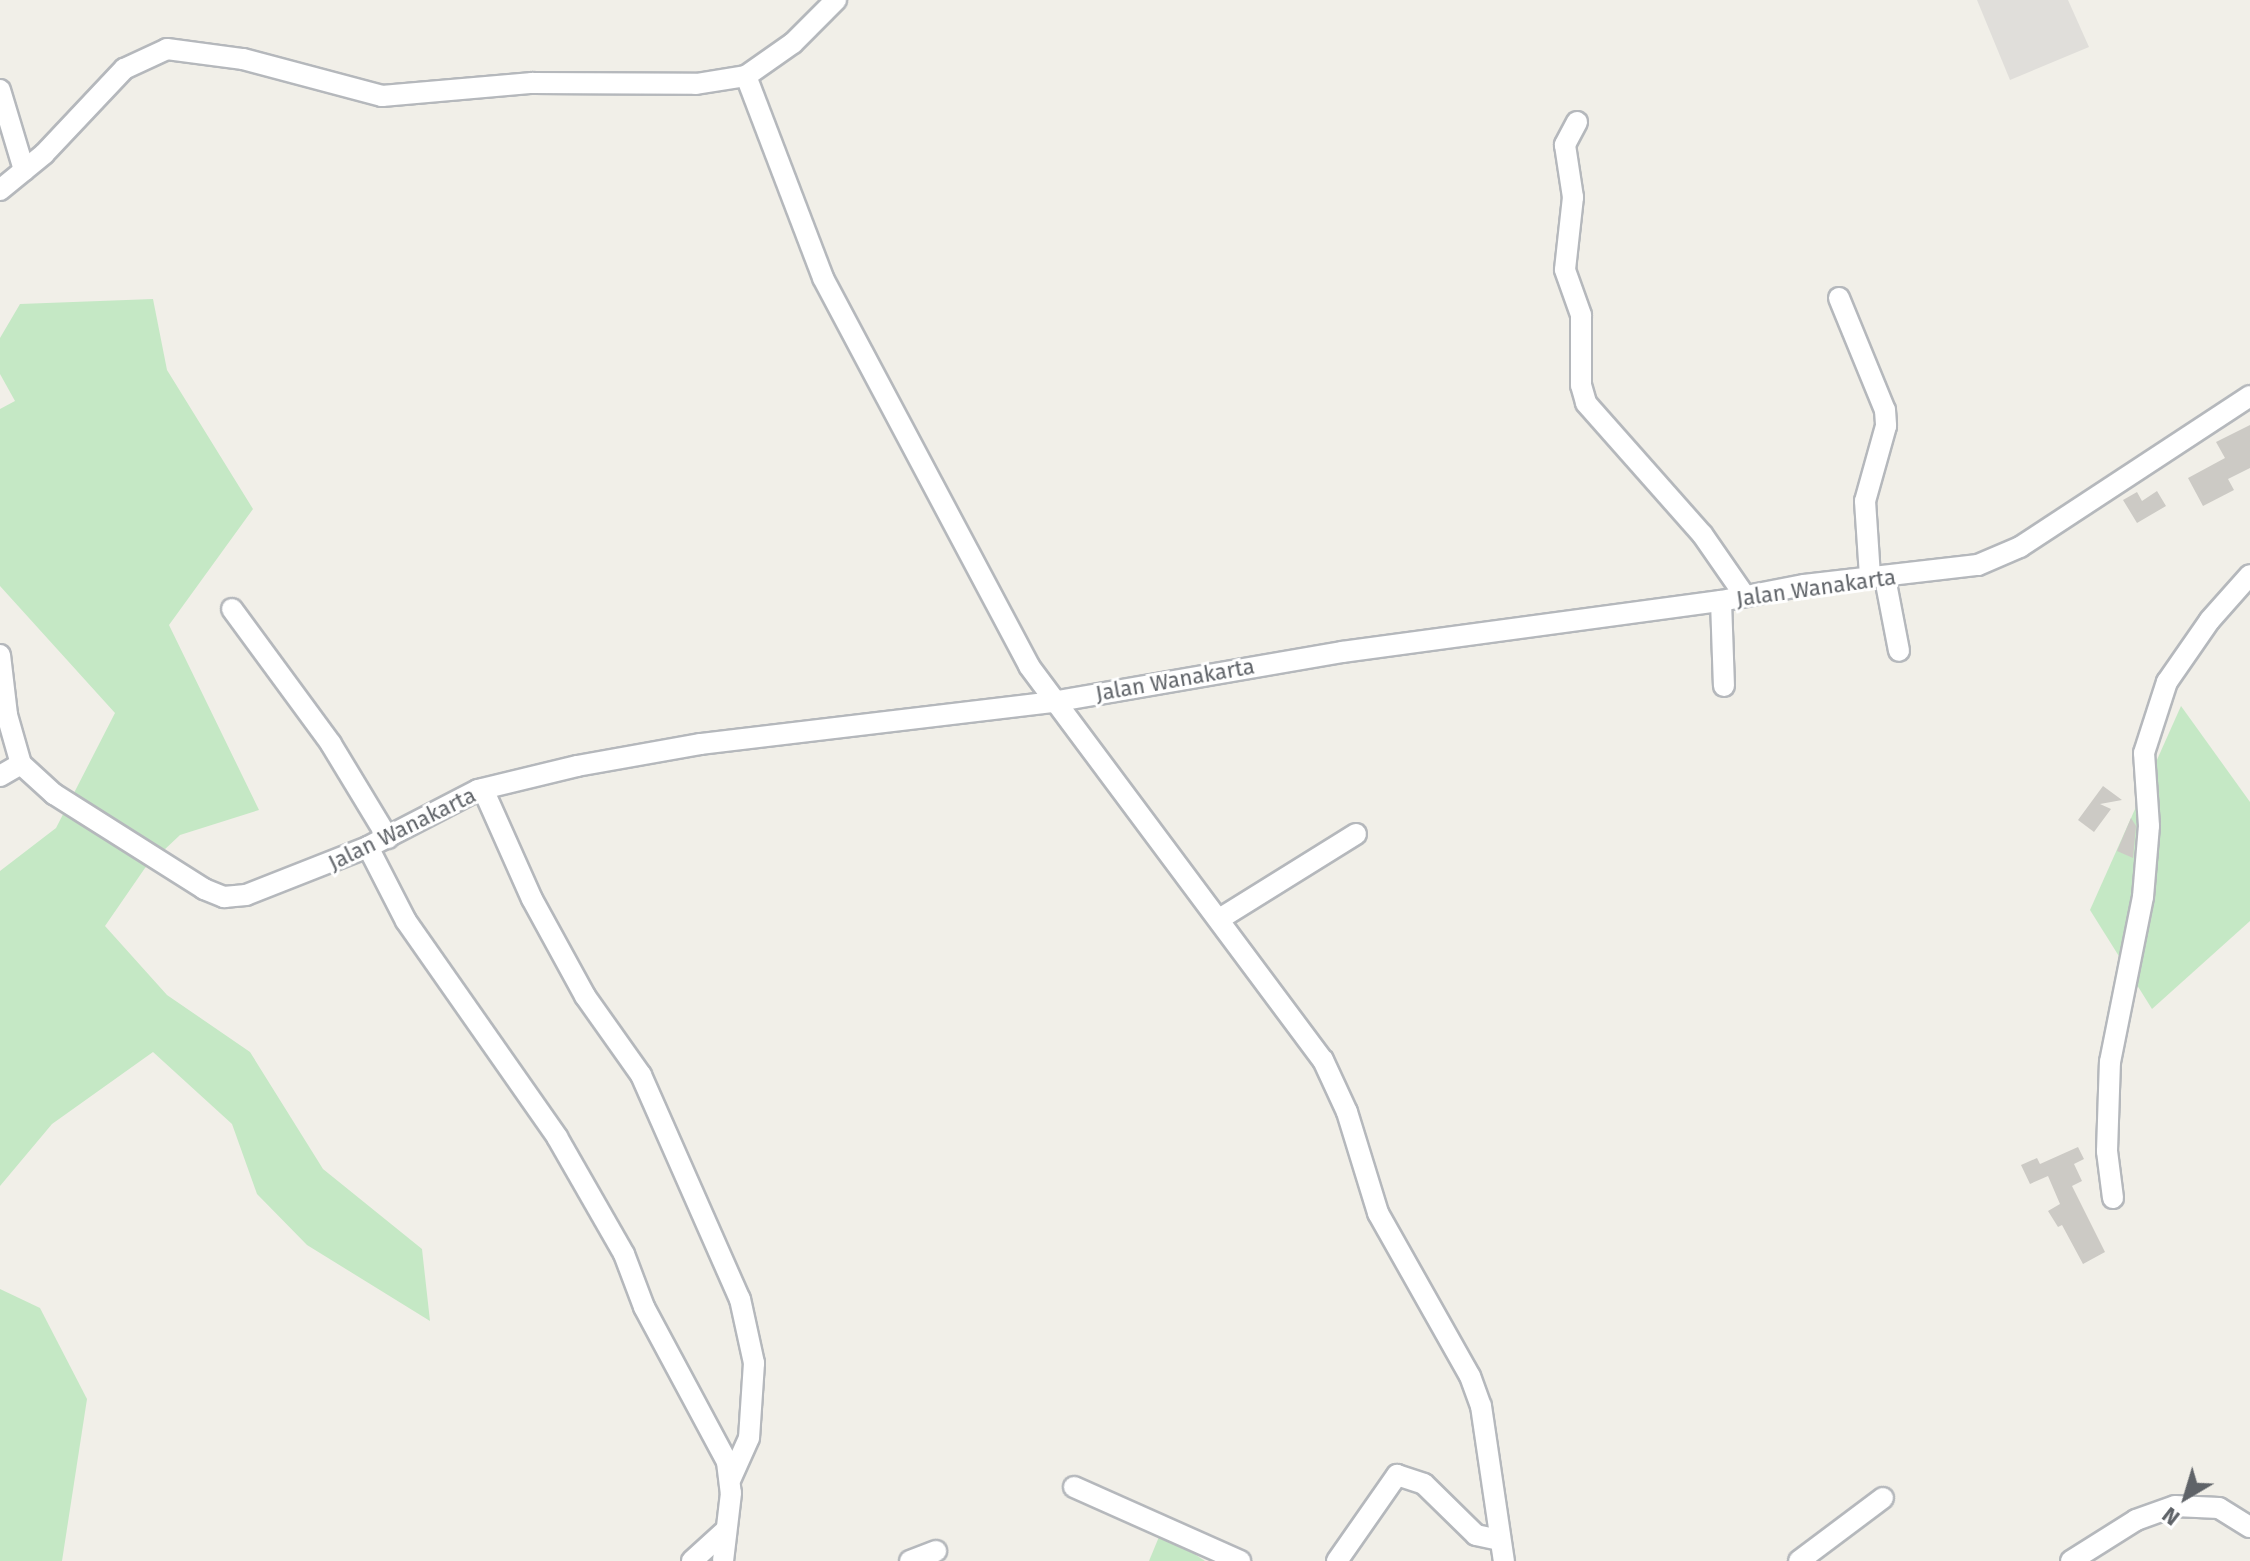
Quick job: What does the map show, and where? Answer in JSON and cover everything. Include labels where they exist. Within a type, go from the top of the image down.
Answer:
[{"type":"street","points":[[0,190],[24,170],[124,69],[167,49],[243,59],[382,96],[532,83],[696,84],[746,76],[793,43],[836,0]]},
{"type":"street","points":[[746,76],[839,311],[1024,656],[1053,702],[1221,918],[1323,1060],[1347,1112],[1378,1213],[1470,1376],[1484,1421],[1504,1561]]},
{"type":"street","points":[[0,90],[24,170]]},
{"type":"street","points":[[1577,122],[1565,145],[1573,197],[1565,270],[1581,315],[1581,385],[1586,403],[1702,534],[1745,596]]},
{"type":"street","points":[[1839,298],[1885,410],[1886,426],[1865,501],[1877,577],[1899,651]]},
{"type":"street","name":"Jalan Wanakarta","points":[[21,764],[54,794],[204,889],[224,897],[275,887],[388,838],[483,789],[701,744],[1053,702],[1342,652],[1721,601],[2001,557],[2173,451],[2250,396]]},
{"type":"street","points":[[2113,1198],[2107,1151],[2110,1062],[2143,897],[2149,826],[2144,753],[2167,682],[2210,620],[2250,575]]},
{"type":"street","points":[[1721,601],[1724,686]]},
{"type":"street","points":[[232,609],[331,744],[388,838]]},
{"type":"street","points":[[0,655],[7,715],[21,764],[0,776]]},
{"type":"street","points":[[483,789],[532,899],[585,996],[647,1087],[740,1299],[754,1363],[749,1438],[731,1478],[723,1561]]},
{"type":"street","points":[[1221,918],[1356,834]]},
{"type":"street","points":[[368,847],[406,921],[529,1095],[592,1194],[731,1478]]},
{"type":"street","points":[[1337,1561],[1397,1475],[1424,1484],[1476,1535],[1499,1540]]},
{"type":"street","points":[[1074,1487],[1240,1561]]},
{"type":"street","points":[[1799,1561],[1883,1498]]},
{"type":"street","points":[[2071,1561],[2136,1520],[2175,1506],[2219,1508],[2250,1527]]},
{"type":"street","points":[[692,1561],[725,1531]]},
{"type":"street","points":[[910,1561],[936,1551]]},
{"type":"shaded area","points":[[1977,0],[2068,0],[2089,47],[2010,80]]},
{"type":"green space","points":[[153,299],[167,370],[253,509],[169,625],[259,810],[180,835],[145,868],[105,926],[167,995],[250,1052],[323,1169],[422,1249],[430,1321],[307,1245],[257,1194],[232,1124],[153,1052],[52,1124],[0,1186],[0,871],[56,828],[115,713],[0,586],[0,409],[15,401],[0,374],[0,338],[20,304]]},
{"type":"green space","points":[[2181,706],[2250,802],[2250,921],[2152,1009],[2090,910]]},
{"type":"green space","points":[[0,1289],[40,1308],[87,1399],[62,1561],[0,1561]]},
{"type":"green space","points":[[1161,1532],[1205,1561],[1149,1561]]},
{"type":"building","points":[[2250,425],[2250,468],[2228,479],[2234,490],[2203,506],[2188,478],[2225,458],[2216,442]]},
{"type":"building","points":[[2157,491],[2166,506],[2137,523],[2123,500],[2137,492],[2142,501]]},
{"type":"building","points":[[2103,786],[2122,800],[2100,804],[2111,809],[2094,832],[2078,820]]},
{"type":"building","points":[[2131,818],[2136,826],[2133,858],[2117,851]]},
{"type":"building","points":[[2078,1147],[2084,1159],[2074,1164],[2082,1181],[2072,1186],[2105,1252],[2083,1264],[2062,1225],[2058,1227],[2048,1211],[2060,1204],[2048,1176],[2030,1184],[2021,1165],[2037,1158],[2040,1164]]}]
